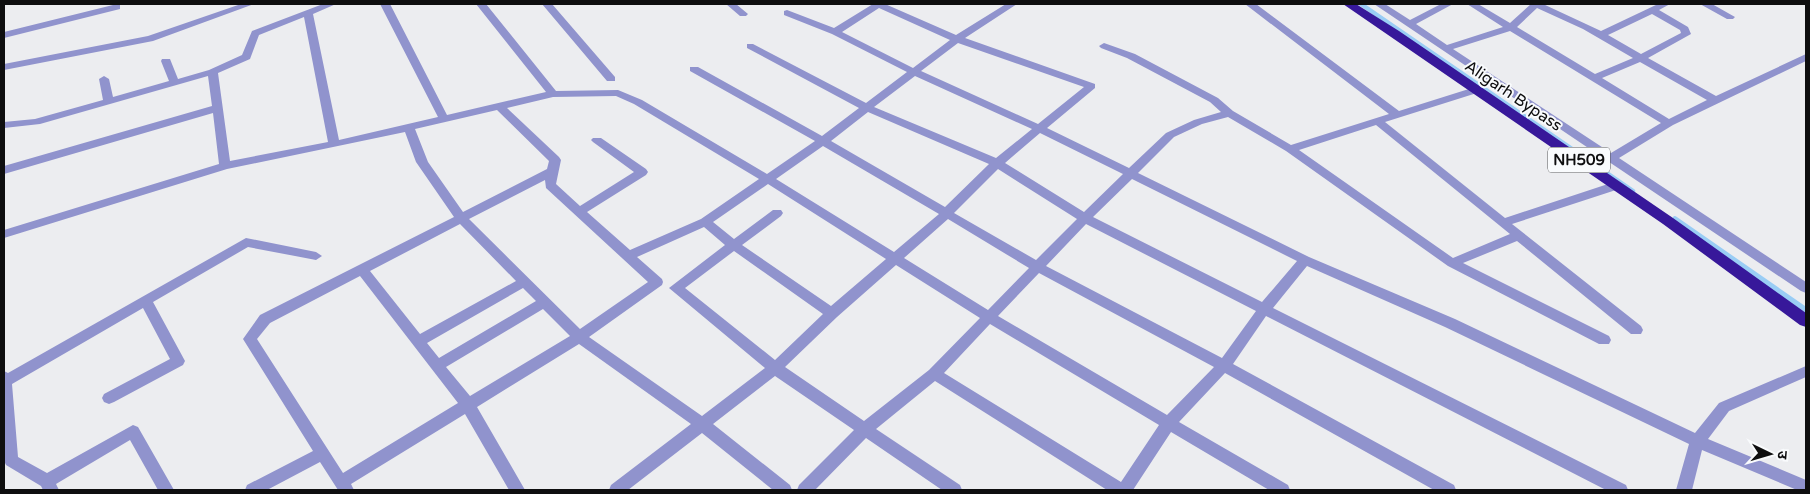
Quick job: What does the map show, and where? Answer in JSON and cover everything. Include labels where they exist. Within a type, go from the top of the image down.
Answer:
[{"type":"highway","name":"Aligarh Bypass","points":[[1349,4],[1668,221],[1806,321]]},
{"type":"street","points":[[4,67],[150,39],[249,4]]},
{"type":"street","points":[[4,125],[36,122],[213,72],[246,57],[255,33],[308,8],[319,8],[331,4]]},
{"type":"street","points":[[385,4],[444,119]]},
{"type":"street","points":[[481,4],[553,94]]},
{"type":"street","points":[[547,4],[611,79]]},
{"type":"street","points":[[731,4],[743,14]]},
{"type":"street","points":[[617,490],[701,423],[775,368],[832,314],[945,215],[996,163],[1091,86],[957,39],[879,4],[835,32]]},
{"type":"street","points":[[628,256],[704,222],[823,141],[865,107],[957,39],[1011,4]]},
{"type":"street","points":[[1250,4],[1396,114]]},
{"type":"street","points":[[1379,4],[1806,288]]},
{"type":"street","points":[[1410,24],[1448,4]]},
{"type":"street","points":[[1472,4],[1670,123]]},
{"type":"street","points":[[1446,48],[1510,28],[1536,4],[1601,35],[1716,100]]},
{"type":"street","points":[[1601,35],[1665,4]]},
{"type":"street","points":[[1704,4],[1730,18]]},
{"type":"street","points":[[4,34],[117,7]]},
{"type":"street","points":[[308,8],[334,144]]},
{"type":"street","points":[[1596,78],[1641,58],[1686,34],[1685,29],[1652,10]]},
{"type":"street","points":[[787,13],[835,32],[914,72],[1039,128],[1305,260],[1450,323],[1697,441],[1806,487]]},
{"type":"street","points":[[750,46],[865,107],[996,163],[1085,218],[1620,490]]},
{"type":"street","points":[[1104,46],[1131,56],[1206,96],[1229,113],[1290,149],[1452,263],[1604,340]]},
{"type":"street","points":[[1611,158],[1670,123],[1806,57]]},
{"type":"street","points":[[166,61],[175,83]]},
{"type":"street","points":[[694,69],[823,141],[945,215],[1038,267],[1224,366],[1448,490]]},
{"type":"street","points":[[213,72],[224,166]]},
{"type":"street","points":[[104,80],[109,101]]},
{"type":"street","points":[[1290,149],[1476,90]]},
{"type":"street","points":[[4,234],[224,166],[334,144],[553,94],[618,93],[638,102],[766,178],[893,260],[1282,490]]},
{"type":"street","points":[[499,106],[555,160],[550,185]]},
{"type":"street","points":[[4,170],[217,108]]},
{"type":"street","points":[[805,490],[864,430],[934,374],[1085,218],[1170,135],[1198,122],[1229,113]]},
{"type":"street","points":[[1377,120],[1636,330]]},
{"type":"street","points":[[409,127],[422,162],[461,218],[579,336],[701,423],[784,490]]},
{"type":"street","points":[[579,212],[642,172],[597,140]]},
{"type":"street","points":[[553,171],[265,319],[250,340],[344,486],[468,405],[579,336],[657,282]]},
{"type":"street","points":[[533,181],[550,185],[657,282],[676,288],[775,368],[954,490]]},
{"type":"street","points":[[1504,222],[1614,186]]},
{"type":"street","points":[[676,288],[777,213]]},
{"type":"street","points":[[704,222],[832,314]]},
{"type":"street","points":[[1452,263],[1520,235]]},
{"type":"street","points":[[166,490],[133,431],[49,486],[7,462],[4,379],[246,242],[316,256]]},
{"type":"street","points":[[1124,490],[1169,422],[1224,366],[1264,309],[1305,260]]},
{"type":"street","points":[[362,270],[468,405],[517,490]]},
{"type":"street","points":[[418,341],[524,282]]},
{"type":"street","points":[[109,398],[178,361],[146,300]]},
{"type":"street","points":[[437,366],[545,302]]},
{"type":"street","points":[[1684,490],[1697,441],[1724,407],[1806,371]]},
{"type":"street","points":[[934,374],[1120,490]]},
{"type":"street","points":[[253,490],[323,453]]},
{"type":"waterway","points":[[1361,4],[1633,191]]},
{"type":"waterway","points":[[1675,219],[1806,310]]}]
